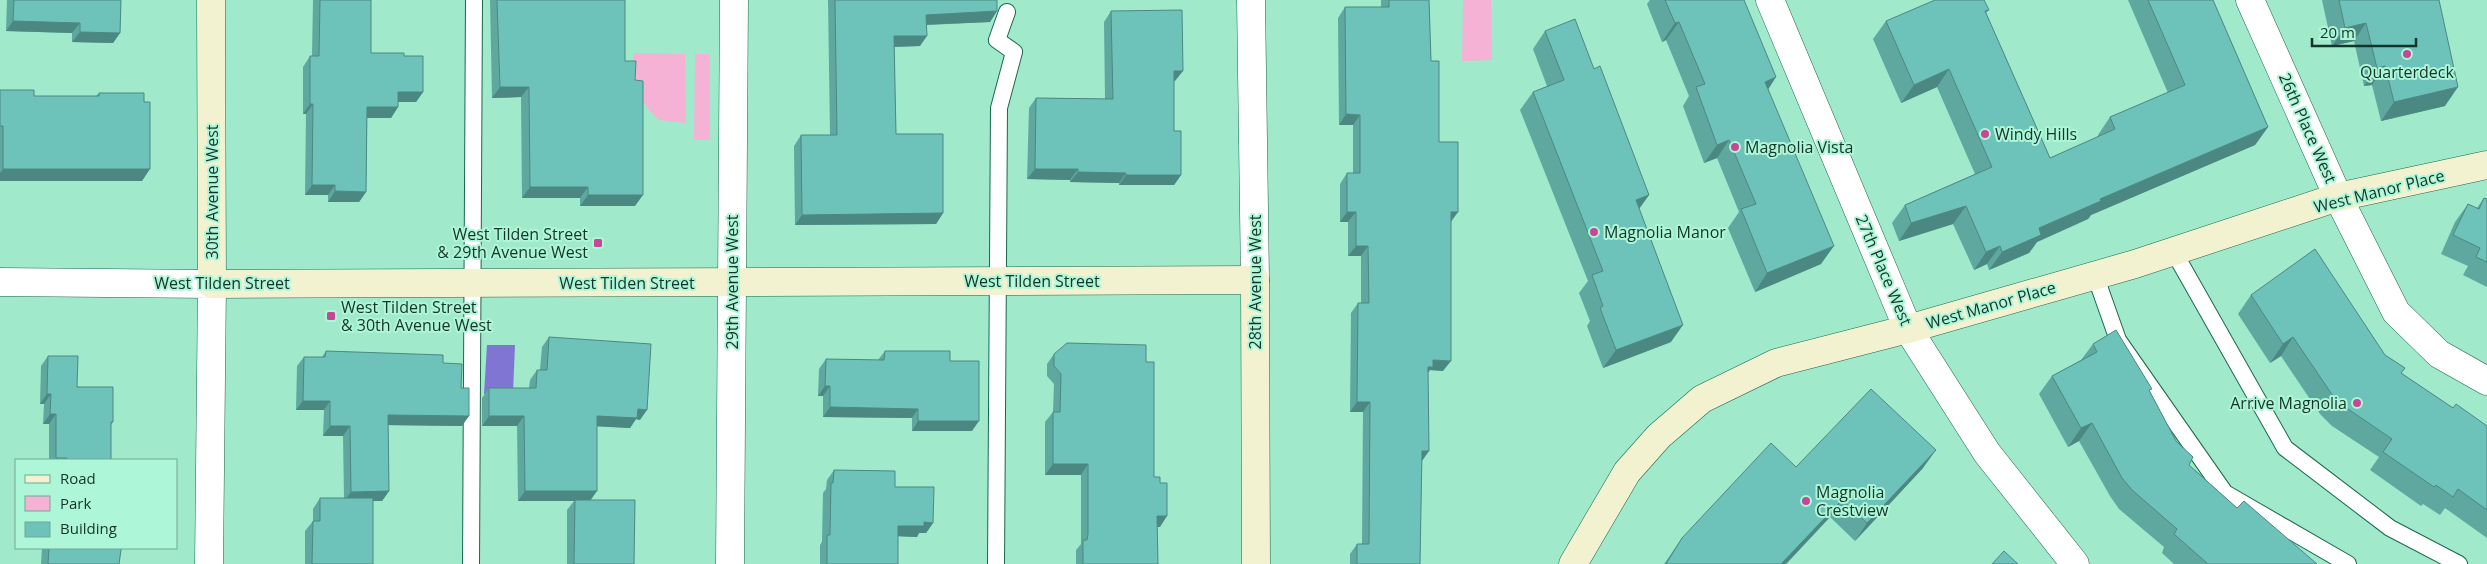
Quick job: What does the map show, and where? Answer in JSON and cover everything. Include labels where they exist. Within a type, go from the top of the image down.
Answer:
[{"type":"street","name":"30th Avenue West","points":[[209,564],[212,284],[211,0]]},
{"type":"street","name":"29th Avenue West","points":[[730,564],[734,0]]},
{"type":"street","name":"28th Avenue West","points":[[1252,0],[1256,564]]},
{"type":"street","name":"27th Place West","points":[[1770,0],[1908,329],[1987,452],[2075,564]]},
{"type":"street","name":"26th Place West","points":[[2250,0],[2338,197],[2396,312],[2439,354],[2487,381]]},
{"type":"street","name":"West Manor Place","points":[[1572,564],[1627,472],[1659,436],[1702,399],[1776,363],[1908,329],[2174,252],[2338,197],[2487,165]]},
{"type":"street","name":"West Tilden Street","points":[[0,282],[212,284],[1255,280]]},
{"type":"lane","points":[[471,564],[474,0]]},
{"type":"lane","points":[[996,564],[999,108],[1014,52],[997,40],[1007,12]]},
{"type":"lane","points":[[2174,252],[2285,448],[2390,528],[2459,564]]},
{"type":"lane","points":[[2095,275],[2118,340],[2225,493],[2348,564]]},
{"type":"green space","points":[[1463,0],[1491,0],[1492,60],[1462,61]]},
{"type":"green space","points":[[633,53],[685,54],[686,123],[659,120],[652,113],[641,98],[635,82]]},
{"type":"green space","points":[[695,54],[710,54],[710,140],[694,140]]},
{"type":"shaded area","points":[[487,345],[515,345],[513,393],[484,394]]},
{"type":"building","points":[[14,0],[121,0],[120,33],[80,32],[80,23],[13,21]]},
{"type":"building","points":[[320,0],[371,0],[371,53],[404,53],[404,56],[423,56],[423,92],[398,92],[398,107],[367,107],[366,192],[335,191],[335,185],[312,185],[313,104],[310,104],[310,56],[319,56]]},
{"type":"building","points":[[497,0],[625,0],[625,61],[636,61],[635,80],[643,81],[643,195],[588,195],[588,187],[530,187],[529,87],[500,87]]},
{"type":"building","points":[[835,0],[997,0],[997,11],[926,15],[927,36],[894,36],[896,134],[943,134],[943,213],[802,215],[801,135],[837,135]]},
{"type":"building","points":[[1389,0],[1429,0],[1431,61],[1439,61],[1439,142],[1458,142],[1458,212],[1451,212],[1451,361],[1433,360],[1433,367],[1428,367],[1429,451],[1422,451],[1420,564],[1357,564],[1357,544],[1369,544],[1370,402],[1357,402],[1358,303],[1369,303],[1368,246],[1356,246],[1356,212],[1347,212],[1347,173],[1360,173],[1360,115],[1346,114],[1345,7],[1389,7]]},
{"type":"building","name":"Magnolia Vista","points":[[1665,0],[1744,0],[1776,77],[1765,82],[1834,246],[1767,273],[1741,209],[1756,204],[1729,140],[1717,145],[1696,87],[1705,84],[1679,22],[1675,23]]},
{"type":"building","points":[[1935,0],[1984,0],[1989,10],[1985,11],[2050,158],[2115,129],[2110,117],[2185,85],[2148,0],[2213,0],[2268,127],[2100,199],[2101,201],[2039,228],[2041,235],[2002,252],[2000,246],[1986,252],[1966,206],[1911,223],[1905,205],[1992,167],[1949,69],[1914,85],[1886,21]]},
{"type":"building","name":"Quarterdeck","points":[[2339,0],[2439,0],[2458,87],[2394,102],[2385,66],[2377,68],[2366,23],[2345,28]]},
{"type":"building","points":[[1182,10],[1183,71],[1174,71],[1174,131],[1181,131],[1181,175],[1126,175],[1126,173],[1078,172],[1078,169],[1035,169],[1036,98],[1113,99],[1111,11]]},
{"type":"building","name":"Magnolia Manor","points":[[1575,19],[1594,69],[1600,66],[1649,195],[1636,200],[1683,325],[1616,350],[1600,308],[1603,306],[1592,275],[1603,271],[1533,92],[1564,80],[1545,31]]},
{"type":"building","points":[[0,90],[34,90],[34,96],[99,96],[99,93],[144,93],[144,102],[150,102],[150,169],[3,169],[3,126],[0,126]]},
{"type":"building","points":[[2484,198],[2487,199],[2487,262],[2476,257],[2480,248],[2453,235],[2468,204],[2479,209]]},
{"type":"building","name":"Arrive Magnolia","points":[[2315,249],[2385,355],[2405,368],[2401,373],[2453,408],[2456,404],[2487,426],[2487,510],[2458,489],[2453,497],[2436,485],[2434,487],[2383,452],[2392,439],[2345,407],[2333,396],[2293,337],[2283,344],[2251,295]]},
{"type":"building","points":[[2116,330],[2152,389],[2149,390],[2176,441],[2193,457],[2189,465],[2237,508],[2244,501],[2317,564],[2208,564],[2174,534],[2177,529],[2132,490],[2122,478],[2092,423],[2081,428],[2052,376],[2097,352],[2093,344]]},
{"type":"building","points":[[549,337],[651,344],[647,410],[638,409],[637,418],[597,416],[597,491],[525,491],[524,416],[489,416],[489,388],[536,388],[537,370],[547,370]]},
{"type":"building","points":[[1067,343],[1146,345],[1146,362],[1154,362],[1154,477],[1160,477],[1160,483],[1167,483],[1167,516],[1157,516],[1158,564],[1083,564],[1083,540],[1087,540],[1088,534],[1088,464],[1053,464],[1053,412],[1060,412],[1061,374],[1054,366],[1054,354]]},
{"type":"building","points":[[326,351],[443,355],[443,363],[462,364],[461,388],[469,388],[469,416],[388,415],[389,491],[351,492],[350,426],[330,426],[330,401],[303,401],[304,357],[325,357]]},
{"type":"building","points":[[885,351],[950,351],[950,361],[979,361],[979,421],[918,421],[918,409],[830,407],[830,386],[825,386],[826,359],[884,360]]},
{"type":"building","points":[[48,356],[78,356],[77,387],[113,387],[111,459],[56,458],[56,414],[50,414],[51,394],[47,394]]},
{"type":"building","name":"Magnolia Crestview","points":[[1871,389],[1936,450],[1867,523],[1842,500],[1781,564],[1666,564],[1682,538],[1771,443],[1796,467]]},
{"type":"building","points":[[834,470],[895,471],[895,487],[934,487],[933,523],[924,522],[924,526],[898,526],[898,564],[827,564],[827,535],[830,535],[831,483],[833,483]]},
{"type":"building","points":[[320,498],[373,498],[373,564],[312,564],[313,521],[320,521]]},
{"type":"building","points":[[575,500],[635,500],[634,564],[574,564]]},
{"type":"building","points":[[49,549],[121,549],[119,564],[48,564]]},
{"type":"building","points":[[2004,551],[2018,564],[1992,564]]},
{"type":"place","name":"Quarterdeck","points":[[2407,54]]},
{"type":"place","name":"Windy Hills","points":[[1985,134]]},
{"type":"place","name":"Magnolia Vista","points":[[1735,147]]},
{"type":"place","name":"Magnolia Manor","points":[[1594,232]]},
{"type":"place","name":"West Tilden Street & 29th Avenue West","points":[[598,243]]},
{"type":"place","name":"West Tilden Street & 30th Avenue West","points":[[331,316]]},
{"type":"place","name":"Arrive Magnolia","points":[[2357,403]]},
{"type":"place","name":"Magnolia Crestview","points":[[1806,501]]}]
